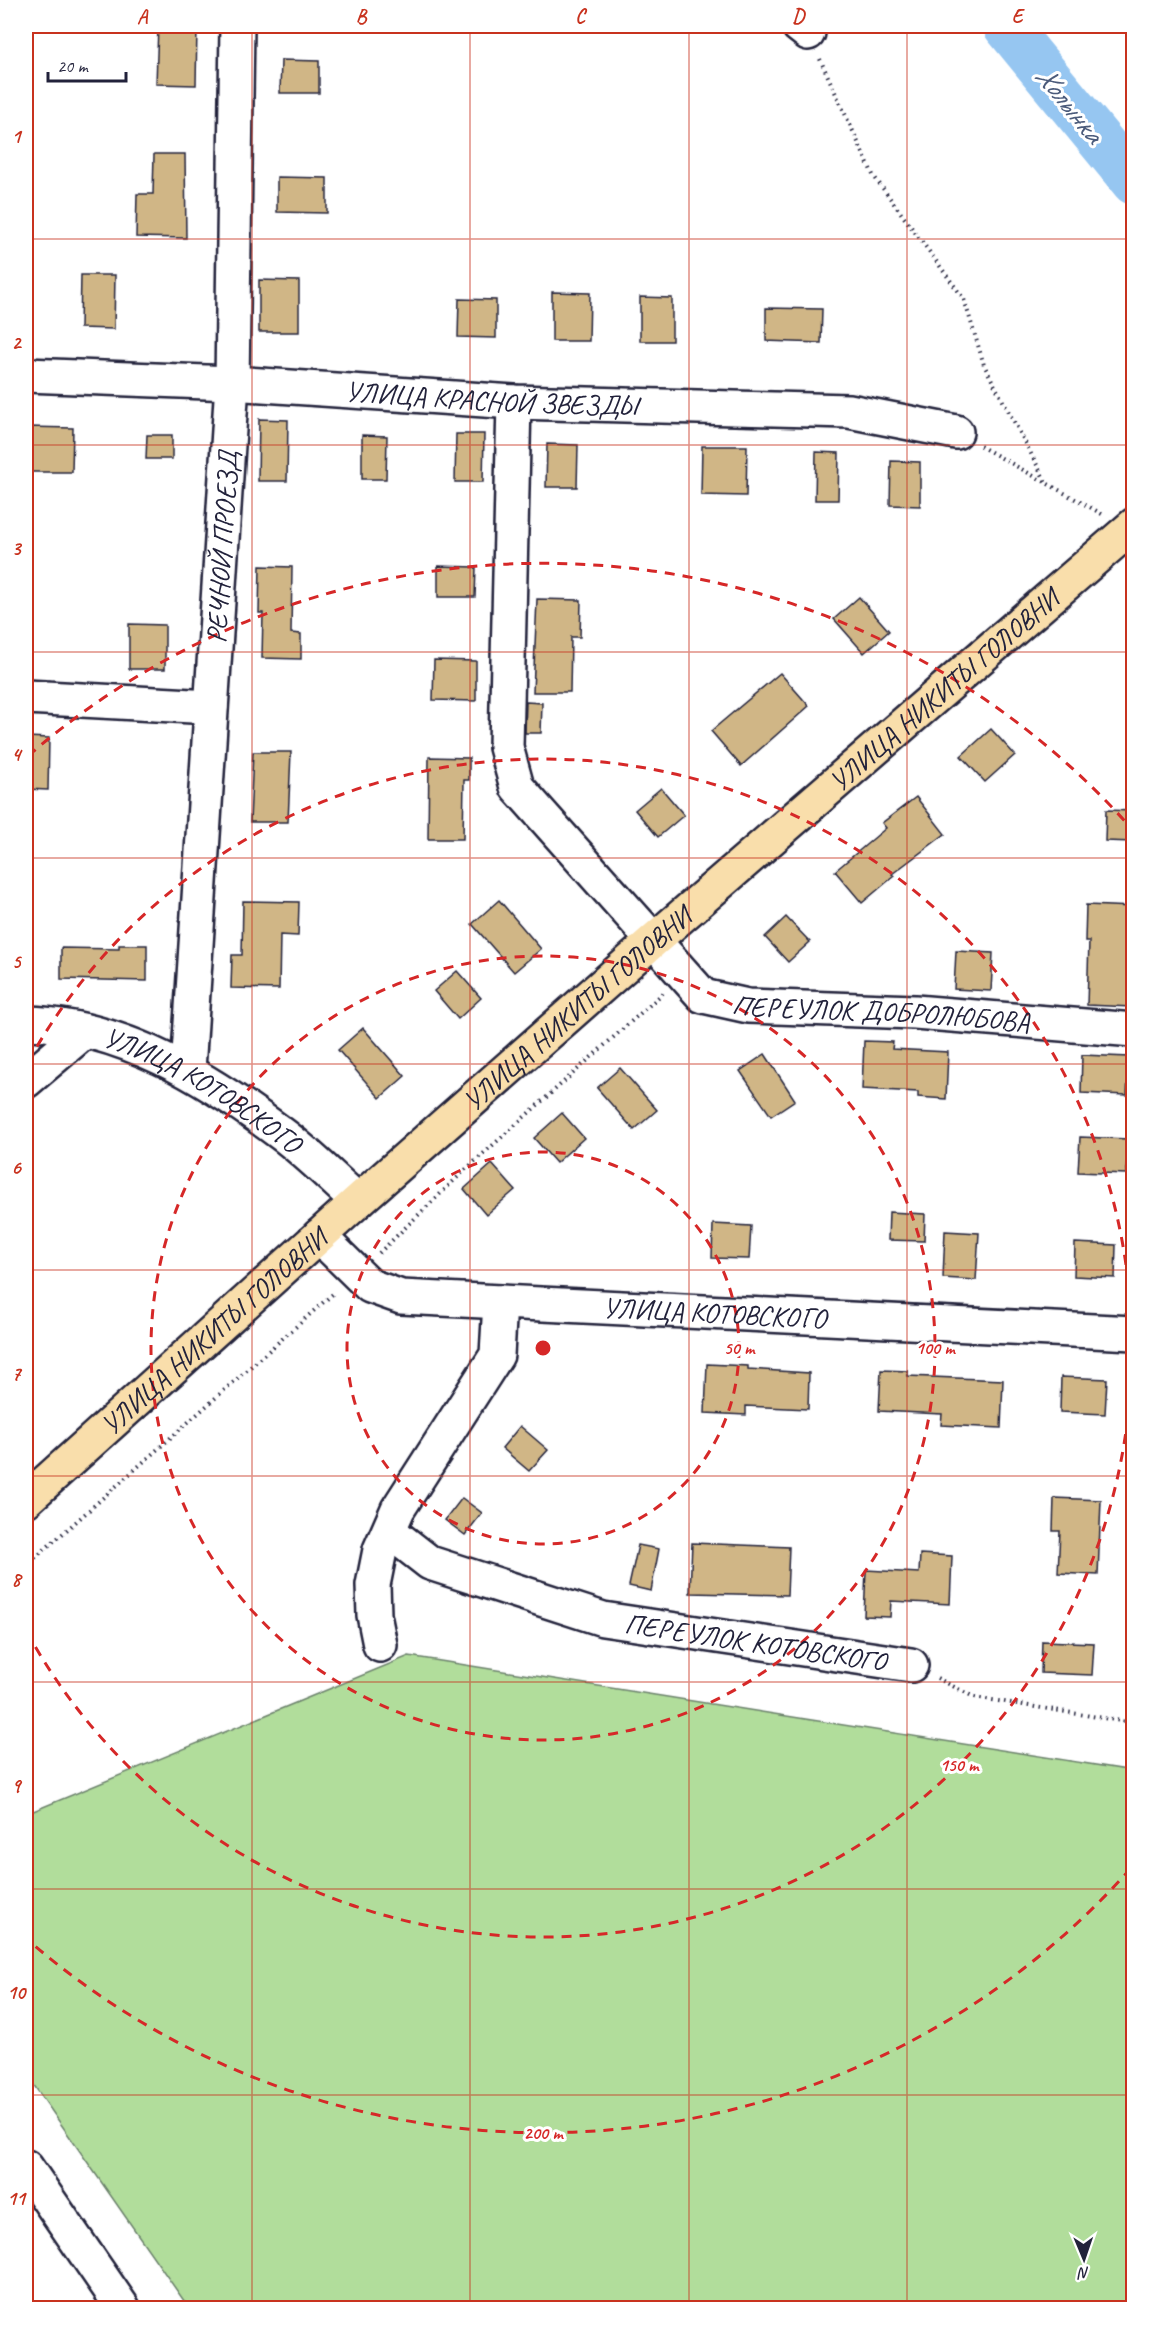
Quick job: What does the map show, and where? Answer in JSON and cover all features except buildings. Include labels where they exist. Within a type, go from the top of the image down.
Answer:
[{"type":"main road","name":"УЛИЦА НИКИТЫ ГОЛОВНИ","points":[[26,1500],[358,1201],[654,940],[1131,527]]},
{"type":"street","name":"РЕЧНОЙ ПРОЕЗД","points":[[188,1070],[232,383],[237,26]]},
{"type":"street","name":"УЛИЦА КРАСНОЙ ЗВЕЗДЫ","points":[[26,375],[232,383],[514,402],[849,411],[956,432]]},
{"type":"street","name":"ПЕРЕУЛОК ДОБРОЛЮБОВА","points":[[514,402],[506,747],[517,787],[703,996],[747,1006],[915,1012],[1134,1030]]},
{"type":"street","points":[[26,697],[211,707]]},
{"type":"street","name":"УЛИЦА КОТОВСКОГО","points":[[26,1023],[85,1031],[135,1046],[188,1070],[284,1135],[358,1201]]},
{"type":"street","points":[[26,1081],[85,1031]]},
{"type":"street","name":"УЛИЦА КОТОВСКОГО","points":[[319,1236],[370,1286],[401,1297],[1134,1333]]},
{"type":"street","points":[[380,1645],[374,1615],[373,1586],[380,1550],[398,1509],[497,1355],[500,1302]]},
{"type":"street","name":"ПЕРЕУЛОК КОТОВСКОГО","points":[[388,1531],[430,1563],[603,1619],[911,1665]]},
{"type":"street","points":[[26,2167],[123,2308]]},
{"type":"path","points":[[804,29],[873,175],[964,299],[984,365],[1046,482]]},
{"type":"path","points":[[956,432],[1131,527]]},
{"type":"path","name":"ПЕРЕУЛОК КОТОВСКОГО","points":[[911,1665],[974,1696],[1134,1723]]},
{"type":"green space","points":[[409,1656],[1133,1771],[1133,2308],[189,2308],[26,2074],[26,1814]]},
{"type":"waterway","name":"Холынка","points":[[1006,26],[1134,182]]}]
